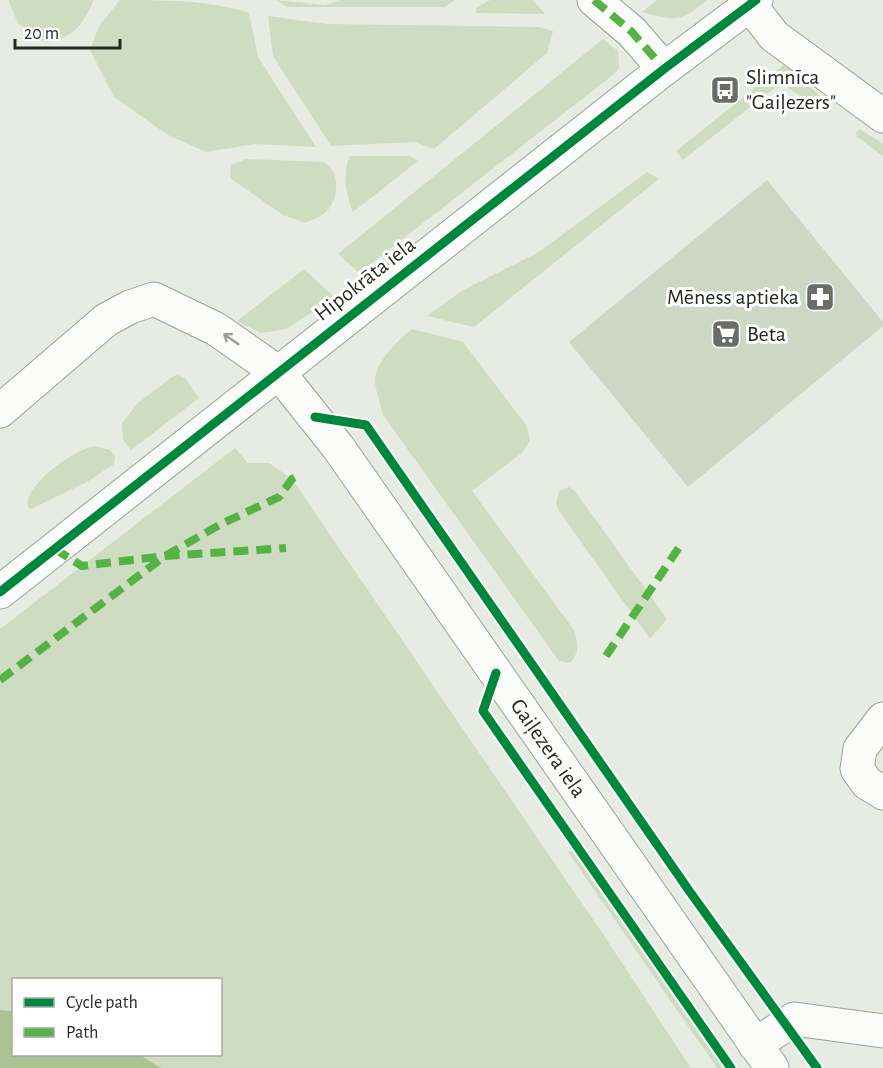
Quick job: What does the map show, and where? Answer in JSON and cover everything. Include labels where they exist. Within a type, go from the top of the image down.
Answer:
[{"type":"street","points":[[594,0],[618,18],[664,69]]},
{"type":"street","points":[[753,2],[774,36],[883,116]]},
{"type":"street","name":"Hipokrāta iela","points":[[0,592],[664,69],[753,2]]},
{"type":"street","name":"Gaiļezera iela","points":[[0,411],[106,320],[130,307],[154,299],[216,329],[279,373],[338,447],[763,1056]]},
{"type":"street","points":[[883,718],[860,749],[857,769],[867,783],[883,793]]},
{"type":"street","points":[[763,1056],[794,1019],[883,1031]]},
{"type":"shaded area","points":[[8,0],[94,0],[86,17],[76,29],[64,37],[46,43],[18,23]]},
{"type":"shaded area","points":[[120,0],[203,3],[249,13],[258,57],[316,147],[254,144],[206,152],[168,135],[114,97],[90,50],[99,26]]},
{"type":"shaded area","points":[[276,0],[324,5],[343,0],[455,0],[445,7],[287,7]]},
{"type":"shaded area","points":[[490,0],[533,0],[545,14],[476,13],[476,8]]},
{"type":"shaded area","points":[[657,0],[707,0],[690,13],[677,18],[642,12]]},
{"type":"shaded area","points":[[268,16],[327,24],[539,27],[553,31],[547,53],[434,149],[414,142],[331,146],[273,56]]},
{"type":"shaded area","points":[[603,39],[618,51],[619,68],[613,75],[359,273],[338,254]]},
{"type":"shaded area","points":[[785,64],[830,105],[830,112],[824,112],[781,83],[683,160],[676,151]]},
{"type":"shaded area","points":[[860,129],[883,144],[883,156],[857,137],[856,132]]},
{"type":"shaded area","points":[[350,156],[409,156],[418,161],[353,212],[346,184],[346,169]]},
{"type":"shaded area","points":[[246,159],[324,162],[330,166],[336,179],[334,200],[326,212],[305,223],[283,215],[230,178],[231,165]]},
{"type":"shaded area","points":[[647,172],[659,179],[474,327],[427,316],[463,290],[539,252]]},
{"type":"shaded area","points":[[304,269],[334,297],[287,329],[261,333],[237,321]]},
{"type":"shaded area","points":[[412,329],[463,342],[526,425],[530,440],[523,452],[472,491],[574,630],[577,648],[570,663],[559,661],[383,415],[375,382],[378,367],[388,352]]},
{"type":"shaded area","points":[[178,375],[185,378],[199,398],[131,450],[123,440],[122,423],[138,403],[172,377]]},
{"type":"shaded area","points":[[95,446],[110,450],[115,456],[114,464],[87,482],[31,509],[28,507],[29,498],[34,489],[52,469],[75,454]]},
{"type":"shaded area","points":[[235,448],[248,463],[269,463],[292,479],[605,937],[691,1068],[161,1068],[142,1056],[222,1056],[222,978],[12,978],[12,1011],[0,1010],[0,629]]},
{"type":"shaded area","points":[[569,487],[575,491],[667,619],[650,639],[559,511],[556,504],[559,491]]},
{"type":"shaded area","points":[[572,851],[723,1068],[717,1068],[568,852]]},
{"type":"shaded area","points":[[0,1010],[12,1011],[12,1056],[142,1056],[161,1068],[0,1068]]},
{"type":"building","name":"Beta","points":[[767,180],[883,322],[883,326],[688,487],[569,342]]},
{"type":"marked path","points":[[594,0],[632,32],[664,69]]},
{"type":"marked path","points":[[0,680],[165,556],[221,524],[279,497],[292,479],[301,474]]},
{"type":"marked path","points":[[606,656],[682,543]]},
{"type":"marked path","points":[[55,549],[82,566],[165,556],[286,548]]},
{"type":"cycle path","points":[[0,592],[664,69],[756,0]]},
{"type":"cycle path","points":[[315,417],[366,425],[690,892],[817,1068]]},
{"type":"cycle path","points":[[496,673],[483,711],[731,1068]]},
{"type":"place","name":"Slimnīca \"Gaiļezers\"","points":[[725,90]]},
{"type":"place","name":"Mēness aptieka","points":[[820,297]]},
{"type":"place","name":"Beta","points":[[726,334]]}]
